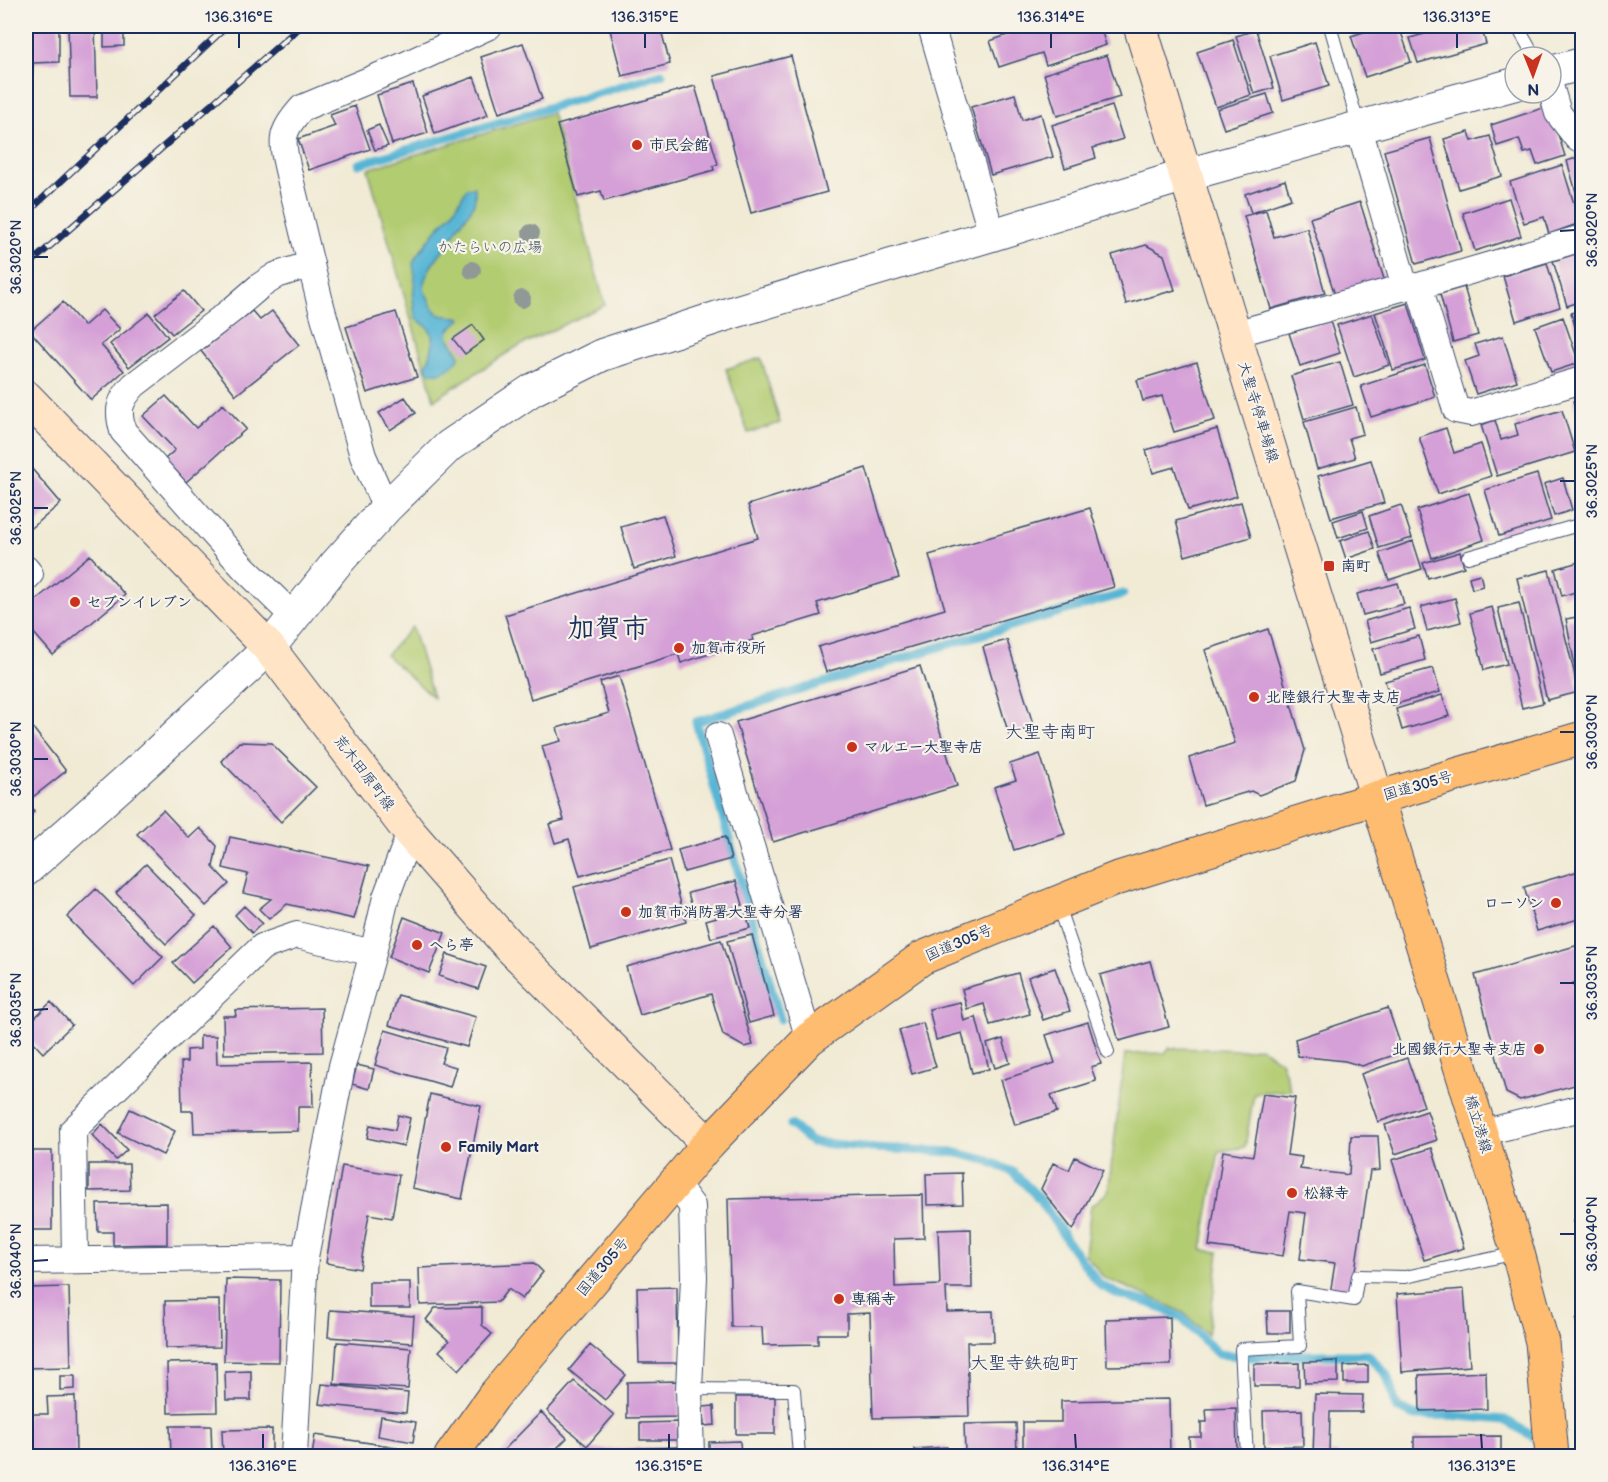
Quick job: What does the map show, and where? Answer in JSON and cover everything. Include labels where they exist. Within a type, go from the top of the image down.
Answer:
[{"type":"main road","name":"大聖寺停車場線","points":[[1140,26],[1377,798]]},
{"type":"main road","name":"荒木田原町線","points":[[26,398],[269,648],[410,833],[508,945],[708,1144]]},
{"type":"main road","name":"国道305号","points":[[451,1456],[493,1397],[708,1144],[809,1039],[922,958],[1115,879],[1377,798],[1582,738]]},
{"type":"main road","name":"橋立港線","points":[[1377,798],[1518,1253],[1542,1342],[1552,1456]]},
{"type":"street","points":[[386,508],[363,456],[310,264],[283,149],[284,135],[292,119],[302,108],[489,26]]},
{"type":"street","points":[[931,26],[992,235]]},
{"type":"street","points":[[1563,69],[1582,64]]},
{"type":"street","points":[[26,870],[147,762],[269,648],[335,566],[386,508],[449,446],[532,390],[602,355],[731,313],[1186,175],[1503,87]]},
{"type":"street","points":[[1556,105],[1558,113],[1577,138],[1582,141]]},
{"type":"street","points":[[1359,128],[1456,410],[1471,413],[1582,380]]},
{"type":"street","points":[[1234,334],[1582,238]]},
{"type":"street","points":[[294,617],[244,568],[123,431],[120,408],[124,396],[134,385],[260,286],[277,276],[310,264]]},
{"type":"street","points":[[26,569],[30,574],[26,579]]},
{"type":"street","points":[[718,736],[809,1039]]},
{"type":"street","points":[[294,1456],[305,1257],[342,1065],[386,897],[410,833]]},
{"type":"street","points":[[75,1259],[73,1130],[262,947],[297,935],[373,953]]},
{"type":"street","points":[[1481,1133],[1582,1108]]},
{"type":"street","points":[[675,1183],[692,1206],[694,1277],[689,1389],[691,1456]]},
{"type":"street","points":[[26,1261],[305,1257]]},
{"type":"lane","points":[[1330,26],[1359,128]]},
{"type":"lane","points":[[1517,26],[1528,45]]},
{"type":"lane","points":[[1468,557],[1582,524]]},
{"type":"lane","points":[[1057,902],[1108,1052]]},
{"type":"lane","points":[[1247,1456],[1241,1349],[1300,1346],[1297,1291],[1354,1300],[1358,1276],[1405,1277],[1518,1253]]},
{"type":"lane","points":[[689,1389],[794,1390],[799,1456]]},
{"type":"green space","name":"かたらいの広場","points":[[552,113],[605,305],[515,348],[434,400],[368,169]]},
{"type":"green space","points":[[761,358],[780,423],[748,433],[726,369]]},
{"type":"green space","points":[[412,627],[433,697],[386,655]]},
{"type":"green space","points":[[1260,1047],[1281,1061],[1291,1090],[1254,1093],[1245,1147],[1219,1151],[1202,1250],[1219,1252],[1208,1335],[1184,1313],[1104,1278],[1085,1254],[1091,1206],[1108,1192],[1125,1054],[1165,1053],[1169,1048],[1246,1050]]},
{"type":"water","points":[[474,187],[475,198],[472,207],[430,268],[424,282],[424,291],[438,314],[461,319],[449,330],[448,336],[460,356],[448,369],[439,373],[431,373],[426,368],[433,336],[427,326],[415,316],[413,264],[438,228],[453,212],[467,188]]},
{"type":"building","points":[[42,26],[59,26],[59,62],[33,63],[32,84],[26,84],[26,28],[42,28]]},
{"type":"building","points":[[68,26],[95,26],[97,97],[70,97]]},
{"type":"building","points":[[104,26],[124,26],[124,46],[104,47]]},
{"type":"building","points":[[609,26],[660,26],[670,64],[622,76]]},
{"type":"building","points":[[1100,26],[1106,45],[1046,65],[1042,53],[999,67],[990,41],[1010,34],[1008,27]]},
{"type":"building","points":[[1227,26],[1248,26],[1229,32]]},
{"type":"building","points":[[1382,26],[1399,26],[1411,62],[1365,77],[1351,36]]},
{"type":"building","points":[[1452,26],[1481,26],[1486,44],[1418,63],[1410,38]]},
{"type":"building","points":[[1256,30],[1274,88],[1254,94],[1236,36]]},
{"type":"building","points":[[1233,40],[1251,95],[1216,107],[1197,52]]},
{"type":"building","points":[[1315,42],[1329,86],[1283,100],[1270,56]]},
{"type":"building","points":[[523,43],[542,99],[499,113],[481,57]]},
{"type":"building","points":[[1107,55],[1120,97],[1057,116],[1044,74]]},
{"type":"building","points":[[791,56],[827,192],[751,213],[714,76]]},
{"type":"building","points":[[474,77],[488,115],[435,134],[422,96]]},
{"type":"building","points":[[413,84],[428,133],[392,144],[377,95]]},
{"type":"building","name":"市民会館","points":[[695,86],[718,164],[713,166],[714,170],[604,201],[601,191],[578,197],[557,125]]},
{"type":"building","points":[[1015,94],[1022,120],[1041,114],[1053,157],[991,175],[971,107]]},
{"type":"building","points":[[1267,94],[1273,113],[1224,129],[1217,109]]},
{"type":"building","points":[[355,106],[370,149],[309,170],[298,139],[335,126],[330,115]]},
{"type":"building","points":[[1112,106],[1123,139],[1093,148],[1096,158],[1065,168],[1052,125]]},
{"type":"building","points":[[1549,106],[1565,156],[1537,165],[1532,151],[1524,153],[1519,139],[1497,146],[1491,125]]},
{"type":"building","points":[[379,125],[388,146],[375,150],[367,130]]},
{"type":"building","points":[[1469,132],[1472,141],[1490,136],[1502,176],[1459,189],[1444,139]]},
{"type":"building","points":[[1430,138],[1461,251],[1416,264],[1384,151]]},
{"type":"building","points":[[1582,156],[1582,213],[1567,161]]},
{"type":"building","points":[[1562,165],[1580,223],[1549,234],[1544,217],[1524,223],[1510,182]]},
{"type":"building","points":[[1285,180],[1291,199],[1251,213],[1245,194]]},
{"type":"building","points":[[1509,198],[1521,236],[1475,251],[1463,213]]},
{"type":"building","points":[[1360,202],[1384,279],[1335,295],[1310,218]]},
{"type":"building","points":[[1266,210],[1274,237],[1307,228],[1325,293],[1271,309],[1244,216]]},
{"type":"building","points":[[1146,245],[1164,255],[1175,290],[1126,304],[1112,255]]},
{"type":"building","points":[[1582,252],[1582,301],[1567,306],[1553,261]]},
{"type":"building","points":[[1547,263],[1560,307],[1516,321],[1503,276]]},
{"type":"building","points":[[1464,287],[1478,335],[1453,342],[1440,294]]},
{"type":"building","points":[[184,291],[201,311],[172,334],[155,314]]},
{"type":"building","points":[[63,302],[84,326],[102,310],[120,329],[101,345],[124,371],[91,400],[30,331]]},
{"type":"building","points":[[1408,303],[1425,360],[1393,370],[1375,313]]},
{"type":"building","points":[[1582,309],[1582,345],[1581,346],[1571,313]]},
{"type":"building","points":[[252,311],[260,320],[272,311],[299,345],[236,395],[201,351]]},
{"type":"building","points":[[396,312],[417,377],[367,393],[346,327]]},
{"type":"building","points":[[149,313],[168,337],[129,367],[110,344]]},
{"type":"building","points":[[1372,314],[1389,365],[1354,377],[1337,325]]},
{"type":"building","points":[[1563,317],[1579,363],[1551,372],[1535,327]]},
{"type":"building","points":[[1330,321],[1340,353],[1300,366],[1289,333]]},
{"type":"building","points":[[473,325],[484,340],[465,354],[453,339]]},
{"type":"building","points":[[1503,336],[1517,381],[1476,394],[1465,361],[1479,356],[1475,344]]},
{"type":"building","points":[[1197,362],[1215,420],[1174,432],[1162,396],[1143,401],[1137,380]]},
{"type":"building","points":[[1340,362],[1353,405],[1304,419],[1291,376]]},
{"type":"building","points":[[1425,365],[1435,397],[1371,417],[1361,386]]},
{"type":"building","points":[[166,396],[196,428],[223,404],[246,429],[186,482],[165,459],[175,450],[143,416]]},
{"type":"building","points":[[405,397],[416,413],[390,430],[379,413]]},
{"type":"building","points":[[1582,398],[1582,429],[1573,401]]},
{"type":"building","points":[[1356,407],[1363,434],[1349,438],[1355,458],[1317,469],[1304,422]]},
{"type":"building","points":[[1562,410],[1575,452],[1497,476],[1481,425],[1495,420],[1501,440],[1518,435],[1515,424]]},
{"type":"building","points":[[1446,428],[1454,453],[1481,444],[1491,476],[1438,494],[1419,437]]},
{"type":"building","points":[[1217,429],[1237,496],[1188,510],[1174,467],[1153,473],[1146,450]]},
{"type":"building","points":[[1371,460],[1384,503],[1331,518],[1318,476]]},
{"type":"building","points":[[26,462],[61,503],[27,532],[26,530]]},
{"type":"building","points":[[866,468],[899,578],[817,603],[821,615],[752,636],[753,640],[681,663],[678,654],[531,699],[505,615],[758,538],[748,505]]},
{"type":"building","points":[[1537,474],[1551,520],[1499,536],[1485,490]]},
{"type":"building","points":[[1563,478],[1572,510],[1554,516],[1544,484]]},
{"type":"building","points":[[1469,493],[1484,540],[1432,558],[1417,510]]},
{"type":"building","points":[[1241,502],[1251,537],[1185,556],[1176,521]]},
{"type":"building","points":[[1401,505],[1412,538],[1379,548],[1369,516]]},
{"type":"building","points":[[1090,508],[1114,587],[826,672],[818,647],[945,609],[929,555]]},
{"type":"building","points":[[1363,511],[1368,528],[1338,538],[1333,521]]},
{"type":"building","points":[[663,515],[676,556],[634,569],[621,527]]},
{"type":"building","points":[[1369,531],[1375,549],[1346,559],[1340,541]]},
{"type":"building","points":[[1413,541],[1422,569],[1389,580],[1379,553]]},
{"type":"building","points":[[1460,552],[1464,567],[1428,578],[1423,563]]},
{"type":"building","name":"セブンイレブン","points":[[90,555],[125,595],[53,655],[26,624],[26,608]]},
{"type":"building","points":[[1582,561],[1582,590],[1562,596],[1555,569]]},
{"type":"building","points":[[1549,570],[1579,692],[1547,700],[1517,578]]},
{"type":"building","points":[[1480,574],[1483,586],[1472,589],[1469,577]]},
{"type":"building","points":[[1398,583],[1404,604],[1363,615],[1357,594]]},
{"type":"building","points":[[1455,598],[1461,622],[1427,631],[1421,607]]},
{"type":"building","points":[[1519,603],[1543,703],[1522,708],[1498,608]]},
{"type":"building","points":[[1492,607],[1507,664],[1484,670],[1470,613]]},
{"type":"building","points":[[1409,608],[1415,629],[1371,642],[1365,621]]},
{"type":"building","points":[[1582,616],[1582,676],[1577,677],[1566,619]]},
{"type":"building","name":"北陸銀行大聖寺支店","points":[[1268,629],[1305,750],[1296,781],[1259,795],[1251,791],[1203,805],[1189,758],[1235,743],[1205,650]]},
{"type":"building","points":[[1419,636],[1425,660],[1380,673],[1373,649]]},
{"type":"building","points":[[1007,640],[1034,727],[1009,735],[983,647]]},
{"type":"building","points":[[920,666],[957,786],[773,842],[736,722]]},
{"type":"building","points":[[1433,668],[1440,692],[1392,705],[1385,681]]},
{"type":"building","points":[[619,676],[670,850],[580,876],[569,839],[555,843],[549,824],[564,820],[542,746],[561,741],[557,728],[609,713],[600,682]]},
{"type":"building","points":[[1442,695],[1449,716],[1402,730],[1396,709]]},
{"type":"building","points":[[26,719],[66,771],[33,797],[26,787]]},
{"type":"building","points":[[239,742],[271,743],[316,787],[281,822],[221,761]]},
{"type":"building","points":[[1040,754],[1065,834],[1014,850],[994,787],[1016,780],[1010,764]]},
{"type":"building","points":[[26,801],[34,812],[26,819]]},
{"type":"building","points":[[163,810],[189,838],[200,828],[217,846],[213,867],[229,884],[206,906],[137,834]]},
{"type":"building","points":[[230,837],[369,866],[354,919],[287,904],[269,919],[259,909],[271,899],[243,893],[248,874],[223,868]]},
{"type":"building","points":[[725,837],[731,859],[684,872],[678,850]]},
{"type":"building","points":[[669,860],[686,922],[591,949],[574,887]]},
{"type":"building","points":[[146,864],[196,915],[166,944],[116,893]]},
{"type":"building","name":"ローソン","points":[[1582,870],[1582,918],[1537,931],[1524,887]]},
{"type":"building","points":[[736,881],[743,905],[695,917],[688,893]]},
{"type":"building","points":[[96,889],[163,957],[134,986],[67,917]]},
{"type":"building","points":[[244,906],[262,923],[252,933],[235,915]]},
{"type":"building","points":[[745,909],[750,928],[711,938],[706,920]]},
{"type":"building","name":"へら亭","points":[[404,917],[445,933],[429,973],[389,957]]},
{"type":"building","points":[[214,926],[232,947],[192,983],[173,963]]},
{"type":"building","points":[[752,935],[774,1016],[749,1023],[727,941]]},
{"type":"building","points":[[721,940],[753,1045],[744,1047],[723,1035],[711,994],[640,1015],[626,967]]},
{"type":"building","name":"北國銀行大聖寺支店","points":[[1582,944],[1582,980],[1573,983],[1582,1016],[1582,1083],[1520,1100],[1506,1093],[1475,975]]},
{"type":"building","points":[[447,954],[486,967],[478,989],[439,976]]},
{"type":"building","points":[[1150,961],[1169,1027],[1119,1041],[1100,975]]},
{"type":"building","points":[[1055,968],[1070,1011],[1043,1020],[1028,977]]},
{"type":"building","points":[[1018,973],[1030,1014],[990,1025],[984,1004],[967,1009],[962,989]]},
{"type":"building","points":[[398,995],[476,1017],[467,1047],[389,1025]]},
{"type":"building","points":[[51,1002],[72,1025],[43,1053],[26,1035],[26,1026]]},
{"type":"building","points":[[960,1002],[964,1021],[976,1017],[989,1069],[972,1073],[962,1033],[936,1040],[929,1009]]},
{"type":"building","points":[[322,1008],[323,1052],[224,1054],[223,1016],[236,1016],[235,1010]]},
{"type":"building","points":[[1388,1008],[1403,1052],[1362,1066],[1345,1061],[1298,1056],[1295,1039]]},
{"type":"building","points":[[1088,1022],[1101,1064],[1091,1067],[1096,1081],[1051,1095],[1057,1112],[1015,1125],[1001,1080],[1055,1063],[1046,1035]]},
{"type":"building","points":[[923,1023],[936,1067],[912,1074],[899,1030]]},
{"type":"building","points":[[385,1030],[446,1048],[441,1063],[456,1067],[450,1087],[375,1065]]},
{"type":"building","points":[[200,1036],[216,1036],[217,1064],[312,1062],[313,1107],[298,1107],[298,1131],[194,1133],[193,1111],[182,1111],[181,1062],[187,1062],[187,1050],[200,1049]]},
{"type":"building","points":[[1003,1039],[1010,1063],[995,1068],[987,1044]]},
{"type":"building","points":[[1407,1058],[1424,1106],[1378,1122],[1361,1074]]},
{"type":"building","points":[[357,1065],[374,1069],[369,1089],[352,1084]]},
{"type":"building","name":"Family Mart","points":[[430,1094],[481,1106],[462,1199],[412,1188]]},
{"type":"building","name":"松縁寺","points":[[1263,1094],[1295,1098],[1287,1155],[1302,1157],[1300,1169],[1349,1175],[1351,1136],[1378,1136],[1380,1170],[1370,1171],[1351,1297],[1330,1294],[1335,1263],[1300,1259],[1306,1213],[1290,1211],[1283,1256],[1209,1246],[1223,1151],[1253,1156]]},
{"type":"building","points":[[130,1109],[175,1131],[163,1155],[118,1133]]},
{"type":"building","points":[[1427,1111],[1437,1140],[1395,1154],[1385,1125]]},
{"type":"building","points":[[398,1115],[410,1118],[404,1146],[367,1138],[370,1125],[395,1130]]},
{"type":"building","points":[[102,1124],[127,1150],[116,1160],[92,1135]]},
{"type":"building","points":[[1432,1148],[1464,1248],[1424,1260],[1392,1160]]},
{"type":"building","points":[[26,1151],[52,1151],[52,1230],[26,1230]]},
{"type":"building","points":[[1075,1157],[1103,1170],[1073,1230],[1041,1189],[1053,1163],[1069,1170]]},
{"type":"building","points":[[89,1164],[129,1164],[130,1190],[89,1191]]},
{"type":"building","points":[[342,1166],[399,1175],[392,1218],[369,1214],[360,1269],[326,1263]]},
{"type":"building","points":[[962,1173],[963,1204],[927,1205],[926,1174]]},
{"type":"building","name":"専稱寺","points":[[923,1195],[924,1238],[894,1239],[895,1287],[940,1285],[938,1230],[971,1229],[972,1288],[946,1288],[947,1312],[993,1311],[994,1342],[967,1342],[969,1416],[873,1418],[870,1313],[847,1314],[847,1334],[818,1334],[818,1344],[763,1345],[762,1327],[731,1327],[728,1199]]},
{"type":"building","points":[[167,1203],[167,1244],[113,1245],[113,1232],[98,1232],[97,1204]]},
{"type":"building","points":[[1582,1218],[1582,1254],[1573,1220]]},
{"type":"building","points":[[534,1263],[543,1272],[522,1299],[508,1289],[498,1302],[420,1305],[419,1268]]},
{"type":"building","points":[[226,1279],[280,1280],[279,1362],[224,1361]]},
{"type":"building","points":[[369,1282],[410,1282],[410,1308],[369,1308]]},
{"type":"building","points":[[69,1287],[71,1367],[26,1368],[26,1288]]},
{"type":"building","points":[[677,1287],[678,1363],[639,1363],[637,1288]]},
{"type":"building","points":[[1464,1289],[1470,1366],[1402,1372],[1397,1294]]},
{"type":"building","points":[[219,1300],[220,1347],[166,1348],[165,1301]]},
{"type":"building","points":[[482,1307],[482,1325],[492,1334],[459,1370],[439,1351],[449,1341],[426,1320],[435,1308]]},
{"type":"building","points":[[330,1310],[414,1316],[412,1343],[328,1337]]},
{"type":"building","points":[[1267,1311],[1290,1311],[1290,1333],[1268,1333]]},
{"type":"building","points":[[1170,1317],[1171,1365],[1107,1366],[1106,1319]]},
{"type":"building","points":[[1576,1320],[1582,1320],[1582,1344]]},
{"type":"building","points":[[337,1342],[411,1348],[408,1389],[334,1384]]},
{"type":"building","points":[[590,1345],[626,1375],[605,1400],[569,1370]]},
{"type":"building","points":[[1338,1361],[1338,1382],[1305,1383],[1304,1362]]},
{"type":"building","points":[[216,1362],[217,1412],[168,1413],[167,1363]]},
{"type":"building","points":[[1299,1363],[1299,1386],[1254,1386],[1254,1364]]},
{"type":"building","points":[[1368,1365],[1368,1383],[1344,1383],[1344,1366]]},
{"type":"building","points":[[251,1371],[251,1400],[226,1400],[225,1372]]},
{"type":"building","points":[[1486,1372],[1487,1409],[1420,1411],[1419,1375]]},
{"type":"building","points":[[60,1376],[75,1376],[75,1389],[60,1390]]},
{"type":"building","points":[[574,1381],[614,1415],[587,1446],[547,1411]]},
{"type":"building","points":[[679,1381],[679,1417],[627,1418],[627,1382]]},
{"type":"building","points":[[322,1384],[408,1393],[406,1413],[319,1404]]},
{"type":"building","points":[[1315,1394],[1363,1395],[1362,1412],[1330,1412],[1329,1453],[1338,1453],[1337,1456],[1313,1456]]},
{"type":"building","points":[[75,1396],[76,1456],[26,1455],[26,1414],[48,1414],[47,1397]]},
{"type":"building","points":[[736,1397],[775,1397],[775,1434],[736,1434]]},
{"type":"building","points":[[1169,1399],[1170,1456],[1023,1456],[1023,1422],[1061,1422],[1061,1401]]},
{"type":"building","points":[[714,1406],[715,1425],[704,1426],[703,1407]]},
{"type":"building","points":[[1236,1408],[1237,1456],[1190,1456],[1189,1437],[1201,1437],[1201,1422],[1207,1422],[1206,1409]]},
{"type":"building","points":[[1302,1410],[1303,1446],[1264,1447],[1263,1411]]},
{"type":"building","points":[[541,1412],[567,1438],[555,1450],[538,1456],[505,1456],[501,1453]]},
{"type":"building","points":[[381,1416],[416,1422],[413,1442],[378,1436]]},
{"type":"building","points":[[677,1422],[677,1440],[640,1440],[640,1423]]},
{"type":"building","points":[[1016,1423],[1017,1456],[965,1453],[964,1424]]},
{"type":"building","points":[[170,1426],[211,1426],[212,1456],[171,1456]]},
{"type":"building","points":[[272,1429],[272,1456],[223,1456],[222,1430]]},
{"type":"building","points":[[315,1435],[397,1447],[396,1456],[312,1456]]},
{"type":"building","points":[[1501,1436],[1501,1456],[1414,1456],[1414,1437]]},
{"type":"building","points":[[740,1441],[741,1456],[709,1456],[709,1442]]},
{"type":"building","points":[[679,1447],[679,1456],[583,1456],[583,1450]]},
{"type":"building","points":[[947,1447],[948,1456],[915,1456],[914,1449]]},
{"type":"building","points":[[1264,1453],[1303,1453],[1303,1456],[1264,1456]]},
{"type":"building","points":[[822,1454],[847,1454],[847,1456],[822,1456]]},
{"type":"waterway","points":[[359,164],[662,74]]},
{"type":"waterway","points":[[780,1019],[696,722],[962,640],[1123,594]]},
{"type":"waterway","points":[[791,1125],[811,1142],[953,1152],[986,1160],[1013,1172],[1040,1199],[1100,1285],[1120,1295],[1150,1303],[1182,1318],[1218,1354],[1254,1357],[1368,1355],[1387,1375],[1397,1408],[1416,1416],[1449,1415],[1505,1420],[1543,1442]]},
{"type":"railway","points":[[26,214],[227,26]]},
{"type":"railway","points":[[26,267],[301,26]]},
{"type":"place","name":"市民会館","points":[[637,145]]},
{"type":"place","name":"南町","points":[[1329,566]]},
{"type":"place","name":"セブンイレブン","points":[[75,602]]},
{"type":"place","name":"加賀市役所","points":[[679,648]]},
{"type":"place","name":"北陸銀行大聖寺支店","points":[[1254,697]]},
{"type":"place","name":"マルエー大聖寺店","points":[[852,747]]},
{"type":"place","name":"ローソン","points":[[1556,903]]},
{"type":"place","name":"加賀市消防署大聖寺分署","points":[[626,912]]},
{"type":"place","name":"へら亭","points":[[417,945]]},
{"type":"place","name":"北國銀行大聖寺支店","points":[[1539,1049]]},
{"type":"place","name":"Family Mart","points":[[446,1147]]},
{"type":"place","name":"松縁寺","points":[[1292,1193]]},
{"type":"place","name":"専稱寺","points":[[839,1299]]},
{"type":"district","name":"加賀市","points":[[608,629]]},
{"type":"district","name":"大聖寺南町","points":[[1050,732]]},
{"type":"district","name":"大聖寺鉄砲町","points":[[1024,1363]]}]
